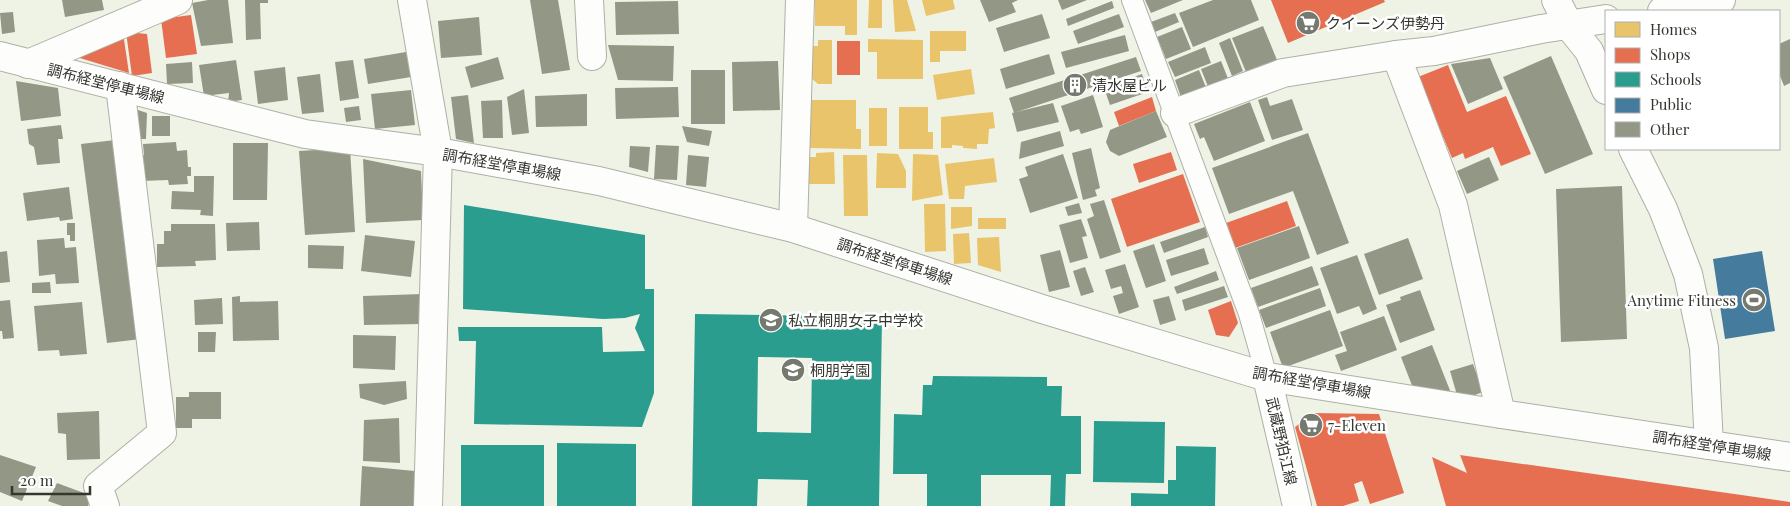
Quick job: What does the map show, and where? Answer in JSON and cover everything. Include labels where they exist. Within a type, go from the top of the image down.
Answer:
[{"type":"street","points":[[28,64],[125,11],[178,0]]},
{"type":"street","points":[[412,0],[438,152],[428,506]]},
{"type":"street","points":[[589,0],[592,56]]},
{"type":"street","points":[[793,228],[800,0]]},
{"type":"street","points":[[1132,0],[1249,314],[1267,377]]},
{"type":"street","points":[[1556,0],[1569,26],[1589,52],[1605,88]]},
{"type":"street","points":[[1667,10],[1720,0]]},
{"type":"street","points":[[1175,112],[1283,73],[1396,54],[1434,51],[1541,29],[1605,19]]},
{"type":"street","points":[[1396,54],[1453,205],[1501,414]]},
{"type":"street","name":"調布経堂停車場線","points":[[0,56],[305,134],[438,152],[599,181],[793,228],[1042,309],[1267,377],[1790,457]]},
{"type":"street","points":[[105,506],[98,486],[162,433],[120,86]]},
{"type":"street","points":[[1634,150],[1664,210],[1688,274],[1704,348],[1709,445]]},
{"type":"street","name":"武蔵野狛江線","points":[[1267,377],[1297,506]]},
{"type":"building: Homes","points":[[815,0],[857,0],[857,35],[845,35],[845,26],[815,26]]},
{"type":"building: Homes","points":[[869,0],[882,0],[882,28],[868,28]]},
{"type":"building: Homes","points":[[893,0],[907,0],[916,31],[895,32]]},
{"type":"building: Homes","points":[[922,0],[953,0],[955,9],[926,16]]},
{"type":"building: Homes","points":[[930,31],[966,31],[966,51],[940,51],[940,62],[930,62]]},
{"type":"building: Homes","points":[[868,39],[923,40],[923,79],[877,79],[877,52],[868,52]]},
{"type":"building: Homes","points":[[818,40],[832,40],[832,84],[818,84],[810,77],[810,46],[818,46]]},
{"type":"building: Homes","points":[[971,69],[975,94],[937,100],[933,75]]},
{"type":"building: Homes","points":[[809,100],[856,100],[856,129],[861,129],[861,149],[809,148]]},
{"type":"building: Homes","points":[[899,107],[928,107],[928,132],[933,132],[933,149],[899,149]]},
{"type":"building: Homes","points":[[869,108],[887,108],[887,146],[869,146]]},
{"type":"building: Homes","points":[[993,112],[995,128],[989,129],[988,144],[977,144],[977,149],[952,145],[952,148],[941,148],[941,117]]},
{"type":"building: Homes","points":[[834,152],[835,184],[806,184],[806,157],[816,157],[816,153]]},
{"type":"building: Homes","points":[[877,153],[898,154],[906,171],[906,188],[876,188]]},
{"type":"building: Homes","points":[[913,154],[938,155],[943,195],[912,201]]},
{"type":"building: Homes","points":[[843,155],[867,155],[868,216],[844,216]]},
{"type":"building: Homes","points":[[994,158],[997,182],[965,186],[964,199],[949,199],[945,164]]},
{"type":"building: Homes","points":[[924,204],[945,204],[946,251],[925,252]]},
{"type":"building: Homes","points":[[951,207],[972,207],[972,226],[951,229]]},
{"type":"building: Homes","points":[[978,218],[1006,218],[1006,229],[978,229]]},
{"type":"building: Homes","points":[[969,233],[971,263],[954,264],[953,234]]},
{"type":"building: Homes","points":[[999,237],[1001,272],[978,265],[977,238]]},
{"type":"building: Shops","name":"クイーンズ伊勢丹","points":[[1271,0],[1384,0],[1385,2],[1288,43]]},
{"type":"building: Shops","points":[[191,15],[197,54],[166,58],[161,19]]},
{"type":"building: Shops","points":[[126,32],[147,34],[152,73],[132,76]]},
{"type":"building: Shops","points":[[123,33],[129,73],[70,55]]},
{"type":"building: Shops","points":[[837,41],[860,41],[860,75],[837,75]]},
{"type":"building: Shops","points":[[1448,65],[1467,112],[1506,96],[1531,154],[1501,166],[1493,147],[1465,159],[1463,153],[1452,158],[1418,77]]},
{"type":"building: Shops","points":[[1152,97],[1156,111],[1119,126],[1114,112]]},
{"type":"building: Shops","points":[[1171,152],[1177,170],[1139,183],[1133,164]]},
{"type":"building: Shops","points":[[1183,174],[1200,222],[1127,247],[1111,199]]},
{"type":"building: Shops","points":[[1287,201],[1296,226],[1235,248],[1226,223]]},
{"type":"building: Shops","points":[[1231,301],[1238,323],[1229,337],[1216,335],[1208,310]]},
{"type":"building: Shops","points":[[1313,413],[1379,414],[1404,493],[1370,504],[1362,481],[1354,484],[1359,501],[1343,506],[1317,506],[1295,427]]},
{"type":"building: Shops","points":[[1460,455],[1790,502],[1790,506],[1446,506],[1432,457],[1467,473]]},
{"type":"building: Schools","points":[[464,205],[645,235],[645,289],[654,289],[654,393],[642,427],[474,424],[476,341],[459,341],[458,327],[602,327],[603,352],[645,351],[635,328],[640,314],[625,318],[603,319],[463,309]]},
{"type":"building: Schools","points":[[695,314],[882,317],[879,506],[807,506],[808,480],[758,479],[757,506],[692,506]],"holes":[[[758,357],[812,358],[811,433],[757,432]]]},
{"type":"building: Schools","points":[[933,376],[1047,377],[1047,386],[1062,386],[1061,416],[1081,416],[1081,474],[1066,474],[1065,506],[1050,506],[1051,475],[981,475],[981,506],[927,506],[927,474],[893,474],[894,414],[922,415],[923,385],[932,385]]},
{"type":"building: Schools","points":[[1094,421],[1165,422],[1164,483],[1093,482]]},
{"type":"building: Schools","points":[[557,443],[636,444],[636,506],[557,506]]},
{"type":"building: Schools","points":[[461,445],[544,445],[544,506],[461,506]]},
{"type":"building: Schools","points":[[1176,446],[1216,447],[1215,506],[1131,506],[1131,493],[1168,494],[1168,480],[1176,480]]},
{"type":"building: Public","points":[[1762,251],[1775,331],[1725,339],[1713,259]]},
{"type":"building: Other","points":[[62,0],[102,0],[104,10],[65,17]]},
{"type":"building: Other","points":[[208,0],[228,0],[233,43],[201,46],[192,3]]},
{"type":"building: Other","points":[[245,0],[268,0],[268,3],[260,3],[261,39],[246,40]]},
{"type":"building: Other","points":[[530,0],[558,0],[570,70],[542,74]]},
{"type":"building: Other","points":[[980,0],[1018,0],[1012,3],[1016,12],[989,22]]},
{"type":"building: Other","points":[[1058,0],[1087,0],[1062,10]]},
{"type":"building: Other","points":[[1145,0],[1183,0],[1151,13]]},
{"type":"building: Other","points":[[1213,0],[1251,0],[1259,20],[1193,47],[1179,13]]},
{"type":"building: Other","points":[[678,1],[679,34],[616,35],[615,2]]},
{"type":"building: Other","points":[[1112,1],[1114,8],[1068,26],[1066,19]]},
{"type":"building: Other","points":[[13,12],[15,32],[2,34],[0,13]]},
{"type":"building: Other","points":[[1175,13],[1179,22],[1155,32],[1151,22]]},
{"type":"building: Other","points":[[1042,14],[1050,38],[1004,52],[996,28]]},
{"type":"building: Other","points":[[1119,14],[1124,27],[1078,44],[1073,31]]},
{"type":"building: Other","points":[[479,17],[482,55],[441,58],[438,21]]},
{"type":"building: Other","points":[[1263,26],[1277,60],[1246,72],[1232,38]]},
{"type":"building: Other","points":[[1182,27],[1191,49],[1166,59],[1157,37]]},
{"type":"building: Other","points":[[1125,35],[1129,51],[1066,68],[1061,52]]},
{"type":"building: Other","points":[[1230,38],[1243,71],[1232,76],[1219,43]]},
{"type":"building: Other","points":[[1790,39],[1790,83],[1784,86],[1780,76],[1780,44]]},
{"type":"building: Other","points":[[608,45],[674,46],[673,81],[618,80]]},
{"type":"building: Other","points":[[1205,47],[1211,63],[1175,77],[1168,62]]},
{"type":"building: Other","points":[[406,52],[411,77],[368,84],[364,59]]},
{"type":"building: Other","points":[[1049,54],[1055,74],[1006,89],[1000,69]]},
{"type":"building: Other","points":[[1551,56],[1593,154],[1545,174],[1503,77]]},
{"type":"building: Other","points":[[498,57],[504,79],[471,88],[465,67]]},
{"type":"building: Other","name":"清水屋ビル","points":[[1136,57],[1141,71],[1014,113],[1009,98]]},
{"type":"building: Other","points":[[1490,58],[1503,89],[1468,104],[1451,64]]},
{"type":"building: Other","points":[[236,60],[242,100],[228,102],[229,93],[204,96],[199,65]]},
{"type":"building: Other","points":[[353,60],[359,98],[340,101],[335,62]]},
{"type":"building: Other","points":[[778,61],[780,110],[733,111],[732,62]]},
{"type":"building: Other","points":[[1221,61],[1229,81],[1209,89],[1201,69]]},
{"type":"building: Other","points":[[192,62],[193,83],[167,84],[166,64]]},
{"type":"building: Other","points":[[285,67],[288,100],[258,104],[254,71]]},
{"type":"building: Other","points":[[691,70],[725,70],[725,124],[691,124]]},
{"type":"building: Other","points":[[1199,70],[1207,90],[1182,100],[1175,80]]},
{"type":"building: Other","points":[[320,74],[324,112],[302,114],[297,77]]},
{"type":"building: Other","points":[[1142,74],[1148,92],[1110,105],[1104,88]]},
{"type":"building: Other","points":[[16,81],[58,88],[61,116],[21,121]]},
{"type":"building: Other","points":[[678,87],[679,117],[616,119],[615,88]]},
{"type":"building: Other","points":[[524,89],[529,133],[512,135],[507,97]]},
{"type":"building: Other","points":[[411,90],[415,125],[375,129],[371,94]]},
{"type":"building: Other","points":[[587,94],[587,126],[536,127],[535,96]]},
{"type":"building: Other","points":[[468,95],[474,143],[456,139],[451,97]]},
{"type":"building: Other","points":[[1093,95],[1103,127],[1081,134],[1079,129],[1070,132],[1061,106]]},
{"type":"building: Other","points":[[1267,97],[1270,106],[1292,99],[1303,130],[1272,140],[1258,100]]},
{"type":"building: Other","points":[[502,100],[503,138],[483,138],[481,101]]},
{"type":"building: Other","points":[[1250,102],[1265,141],[1214,161],[1204,137],[1200,139],[1194,124]]},
{"type":"building: Other","points":[[1053,103],[1059,122],[1017,132],[1012,113]]},
{"type":"building: Other","points":[[359,106],[361,120],[346,122],[344,108]]},
{"type":"building: Other","points":[[135,109],[147,113],[146,139],[134,139]]},
{"type":"building: Other","points":[[1156,111],[1167,137],[1119,156],[1110,151],[1106,142],[1110,130]]},
{"type":"building: Other","points":[[152,116],[170,116],[170,136],[152,136]]},
{"type":"building: Other","points":[[61,125],[63,139],[58,139],[60,163],[37,165],[34,147],[29,144],[27,129]]},
{"type":"building: Other","points":[[682,126],[712,131],[709,146],[687,142]]},
{"type":"building: Other","points":[[1060,131],[1064,146],[1019,159],[1021,142]]},
{"type":"building: Other","points":[[1308,133],[1349,243],[1317,255],[1293,191],[1229,214],[1212,168]]},
{"type":"building: Other","points":[[115,140],[141,339],[107,343],[81,144]]},
{"type":"building: Other","points":[[176,142],[177,151],[187,150],[188,167],[191,167],[191,176],[187,176],[188,184],[169,185],[168,180],[141,181],[139,155],[144,155],[143,144]]},
{"type":"building: Other","points":[[233,143],[268,143],[267,200],[233,200]]},
{"type":"building: Other","points":[[656,145],[679,146],[677,180],[654,179]]},
{"type":"building: Other","points":[[630,146],[650,147],[648,172],[629,167]]},
{"type":"building: Other","points":[[350,148],[355,232],[305,235],[299,151]]},
{"type":"building: Other","points":[[1091,148],[1100,188],[1095,190],[1097,196],[1083,200],[1072,153]]},
{"type":"building: Other","points":[[1063,154],[1078,198],[1030,213],[1019,179],[1028,176],[1025,167]]},
{"type":"building: Other","points":[[688,155],[709,157],[706,187],[686,185]]},
{"type":"building: Other","points":[[1489,157],[1499,180],[1467,194],[1457,171]]},
{"type":"building: Other","points":[[363,159],[421,171],[423,220],[366,223]]},
{"type":"building: Other","points":[[194,176],[214,176],[213,216],[200,215],[201,210],[171,209],[172,191],[194,192]]},
{"type":"building: Other","points":[[1622,186],[1627,339],[1561,342],[1556,189]]},
{"type":"building: Other","points":[[69,187],[73,219],[60,221],[59,217],[27,221],[23,193]]},
{"type":"building: Other","points":[[1104,200],[1121,252],[1100,259],[1087,219],[1094,216],[1090,204]]},
{"type":"building: Other","points":[[1079,203],[1082,213],[1068,216],[1065,207]]},
{"type":"building: Other","points":[[1081,219],[1087,236],[1082,237],[1088,258],[1070,263],[1059,225]]},
{"type":"building: Other","points":[[259,222],[260,250],[227,251],[226,223]]},
{"type":"building: Other","points":[[67,223],[75,223],[75,241],[70,241],[70,235],[67,235]]},
{"type":"building: Other","points":[[171,224],[215,224],[216,260],[195,261],[196,266],[157,267],[157,244],[164,244],[164,231],[171,231]]},
{"type":"building: Other","points":[[1299,226],[1310,258],[1249,280],[1237,248]]},
{"type":"building: Other","points":[[1205,227],[1208,237],[1164,253],[1160,242]]},
{"type":"building: Other","points":[[365,235],[415,241],[411,277],[361,271]]},
{"type":"building: Other","points":[[64,238],[65,248],[76,247],[79,283],[56,284],[55,274],[39,276],[37,240]]},
{"type":"building: Other","points":[[1408,238],[1423,279],[1379,295],[1364,254]]},
{"type":"building: Other","points":[[1154,244],[1166,281],[1146,288],[1133,251]]},
{"type":"building: Other","points":[[308,245],[344,246],[343,269],[308,268]]},
{"type":"building: Other","points":[[1204,248],[1209,264],[1171,276],[1166,260]]},
{"type":"building: Other","points":[[1060,250],[1070,287],[1049,292],[1040,255]]},
{"type":"building: Other","points":[[7,251],[10,282],[0,283],[0,252]]},
{"type":"building: Other","points":[[1357,255],[1377,309],[1363,315],[1359,306],[1337,314],[1320,268]]},
{"type":"building: Other","points":[[1125,264],[1139,307],[1119,314],[1113,296],[1123,293],[1121,286],[1111,289],[1105,270]]},
{"type":"building: Other","points":[[1312,266],[1319,285],[1258,307],[1251,288]]},
{"type":"building: Other","points":[[1085,267],[1094,292],[1081,296],[1073,271]]},
{"type":"building: Other","points":[[1216,271],[1219,280],[1177,294],[1174,287]]},
{"type":"building: Other","points":[[50,282],[51,293],[32,293],[32,283]]},
{"type":"building: Other","points":[[1224,286],[1228,297],[1185,311],[1182,300]]},
{"type":"building: Other","points":[[1320,288],[1326,306],[1266,328],[1259,310]]},
{"type":"building: Other","points":[[1420,290],[1435,330],[1400,343],[1386,305],[1401,300],[1400,297]]},
{"type":"building: Other","points":[[422,294],[422,324],[364,325],[363,296]]},
{"type":"building: Other","points":[[240,296],[240,302],[278,301],[279,340],[233,341],[232,297]]},
{"type":"building: Other","points":[[1169,296],[1176,320],[1160,325],[1153,300]]},
{"type":"building: Other","points":[[222,298],[223,324],[195,325],[194,300]]},
{"type":"building: Other","points":[[10,300],[14,338],[3,339],[2,331],[0,331],[0,301]]},
{"type":"building: Other","points":[[82,302],[87,354],[60,356],[59,350],[38,351],[34,306]]},
{"type":"building: Other","points":[[1330,310],[1343,346],[1283,368],[1270,332]]},
{"type":"building: Other","points":[[1384,316],[1397,350],[1341,371],[1335,355],[1347,351],[1340,332]]},
{"type":"building: Other","points":[[198,332],[216,332],[215,352],[198,352]]},
{"type":"building: Other","points":[[353,335],[396,336],[395,370],[353,368]]},
{"type":"building: Other","points":[[1432,345],[1451,393],[1413,388],[1401,357]]},
{"type":"building: Other","points":[[1473,364],[1483,392],[1472,396],[1457,395],[1450,371]]},
{"type":"building: Other","points":[[406,381],[407,399],[384,405],[360,398],[359,384]]},
{"type":"building: Other","points":[[189,392],[221,392],[221,419],[192,419],[192,428],[176,428],[176,397],[189,397]]},
{"type":"building: Other","points":[[99,411],[100,459],[67,460],[66,434],[58,433],[57,413]]},
{"type":"building: Other","points":[[399,418],[400,463],[363,461],[364,420]]},
{"type":"building: Other","points":[[0,455],[36,467],[22,501],[0,492]]},
{"type":"building: Other","points":[[362,466],[415,471],[415,506],[360,506]]},
{"type":"building: Other","points":[[57,483],[92,496],[88,506],[62,506],[48,501]]},
{"type":"place","name":"クイーンズ伊勢丹","points":[[1308,23]]},
{"type":"place","name":"清水屋ビル","points":[[1075,85]]},
{"type":"place","name":"Anytime Fitness","points":[[1754,300]]},
{"type":"place","name":"私立桐朋女子中学校","points":[[771,320]]},
{"type":"place","name":"桐朋学園","points":[[793,370]]},
{"type":"place","name":"7-Eleven","points":[[1311,425]]}]
